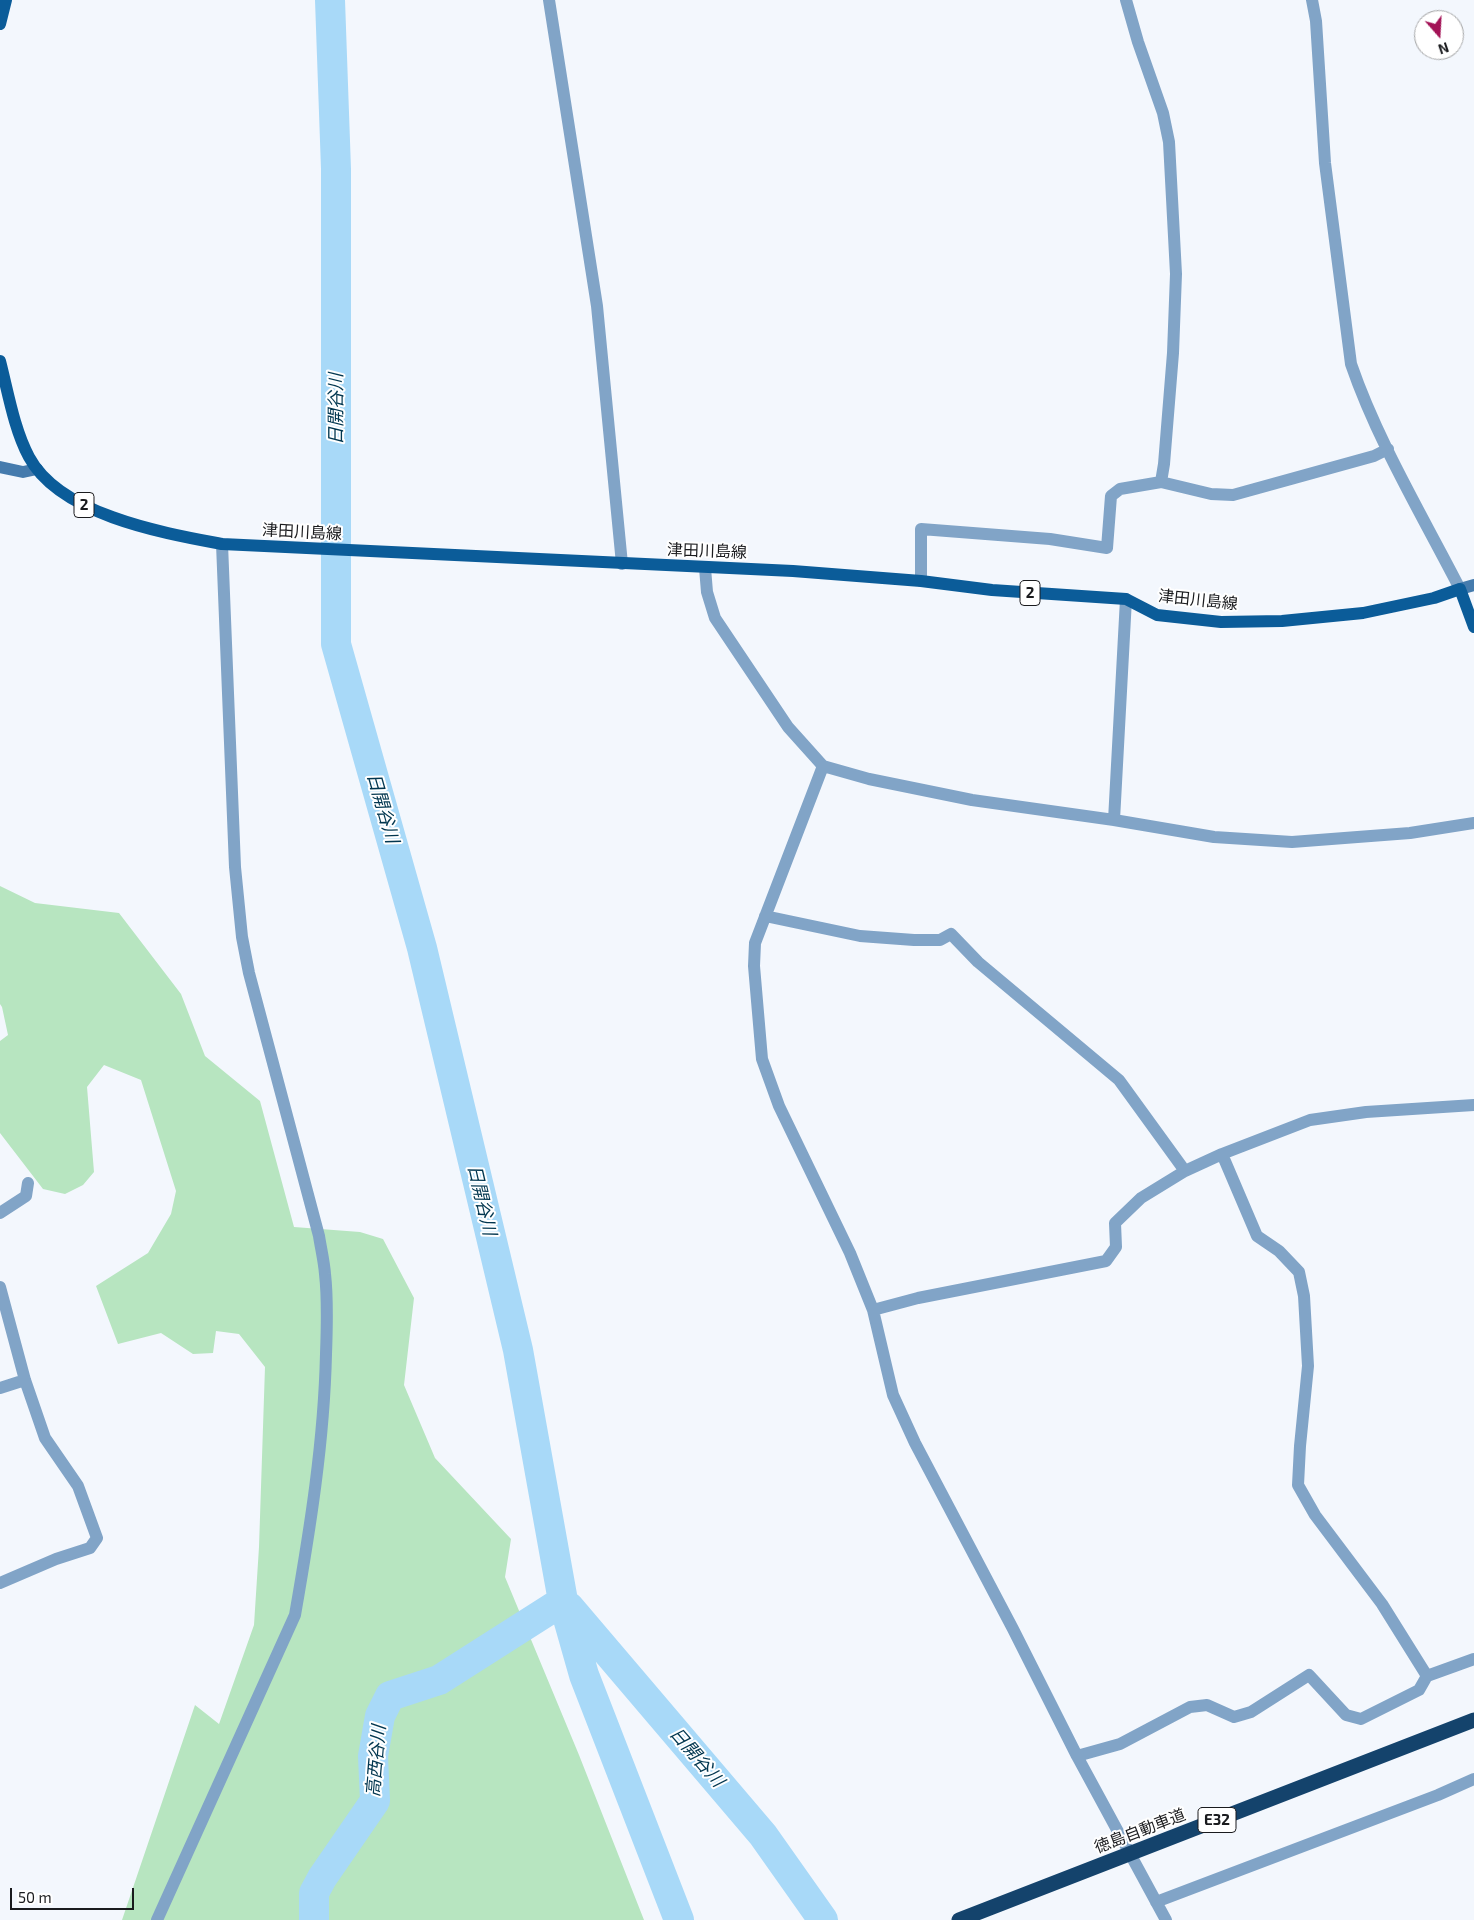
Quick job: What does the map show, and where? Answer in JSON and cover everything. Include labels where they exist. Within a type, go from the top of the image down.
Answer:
[{"type":"highway","name":"徳島自動車道","points":[[959,1920],[1474,1720]]},
{"type":"main road","points":[[0,24],[6,0]]},
{"type":"main road","name":"津田川島線","points":[[0,361],[22,442],[37,469],[56,488],[80,504],[162,533],[222,544],[793,571],[921,581],[992,590],[1126,599],[1157,615],[1221,622],[1282,621],[1363,612],[1434,598],[1460,589]]},
{"type":"main road","points":[[0,467],[23,472],[37,469]]},
{"type":"main road","points":[[1474,584],[1460,589],[1474,627]]},
{"type":"street","points":[[549,0],[596,306],[622,564]]},
{"type":"street","points":[[1126,0],[1138,42],[1163,113],[1169,142],[1176,274],[1173,353],[1161,482]]},
{"type":"street","points":[[1312,0],[1316,21],[1326,163],[1352,364],[1361,392],[1388,449],[1460,589]]},
{"type":"street","points":[[921,581],[921,529],[1050,539],[1107,548],[1111,496],[1120,489],[1161,482],[1211,494],[1233,495],[1374,456],[1388,449]]},
{"type":"street","points":[[158,1920],[295,1616],[319,1454],[325,1383],[327,1318],[325,1275],[319,1236],[249,973],[242,937],[235,867],[222,544]]},
{"type":"street","points":[[705,568],[707,592],[715,618],[788,727],[823,766],[869,780],[972,800],[1114,820],[1214,837],[1292,842],[1410,833],[1474,823]]},
{"type":"street","points":[[1114,820],[1126,599]]},
{"type":"street","points":[[823,766],[755,943],[754,966],[762,1059],[779,1106],[850,1254],[873,1310],[893,1395],[915,1443],[1013,1629],[1077,1756],[1166,1920]]},
{"type":"street","points":[[765,916],[860,936],[940,940],[951,934],[978,962],[1118,1080],[1185,1171]]},
{"type":"street","points":[[873,1310],[918,1298],[1106,1260],[1116,1247],[1115,1223],[1141,1198],[1185,1171],[1222,1154],[1310,1120],[1366,1112],[1474,1105]]},
{"type":"street","points":[[1222,1154],[1257,1236],[1279,1251],[1299,1272],[1304,1296],[1308,1366],[1298,1485],[1315,1515],[1382,1604],[1427,1676]]},
{"type":"street","points":[[0,1213],[26,1196],[28,1182]]},
{"type":"street","points":[[0,1287],[25,1380],[45,1438],[78,1486],[97,1538],[90,1548],[56,1559],[0,1584]]},
{"type":"street","points":[[0,1388],[25,1380]]},
{"type":"street","points":[[1077,1756],[1120,1744],[1190,1707],[1207,1704],[1234,1717],[1251,1712],[1309,1675],[1346,1715],[1361,1719],[1420,1690],[1427,1676],[1474,1659]]},
{"type":"street","points":[[1156,1902],[1474,1779]]},
{"type":"green space","points":[[0,886],[35,903],[119,913],[181,994],[205,1056],[260,1101],[294,1227],[360,1232],[383,1239],[414,1298],[404,1385],[435,1458],[511,1539],[505,1577],[579,1755],[644,1920],[122,1920],[195,1705],[219,1724],[254,1625],[259,1547],[265,1367],[239,1334],[216,1331],[213,1353],[193,1354],[161,1333],[118,1344],[96,1286],[148,1253],[171,1214],[176,1191],[141,1080],[104,1065],[87,1087],[94,1172],[83,1185],[65,1194],[43,1189],[0,1133],[0,1041],[8,1035],[0,1004]]},
{"type":"waterway","name":"日開谷川","points":[[330,0],[336,169],[336,644],[422,948],[518,1350],[563,1601],[584,1675],[679,1920]]},
{"type":"waterway","name":"高西谷川","points":[[314,1920],[314,1893],[322,1878],[375,1801],[373,1756],[380,1716],[390,1696],[439,1680],[563,1601]]},
{"type":"waterway","name":"日開谷川","points":[[569,1607],[763,1835],[823,1920]]}]
